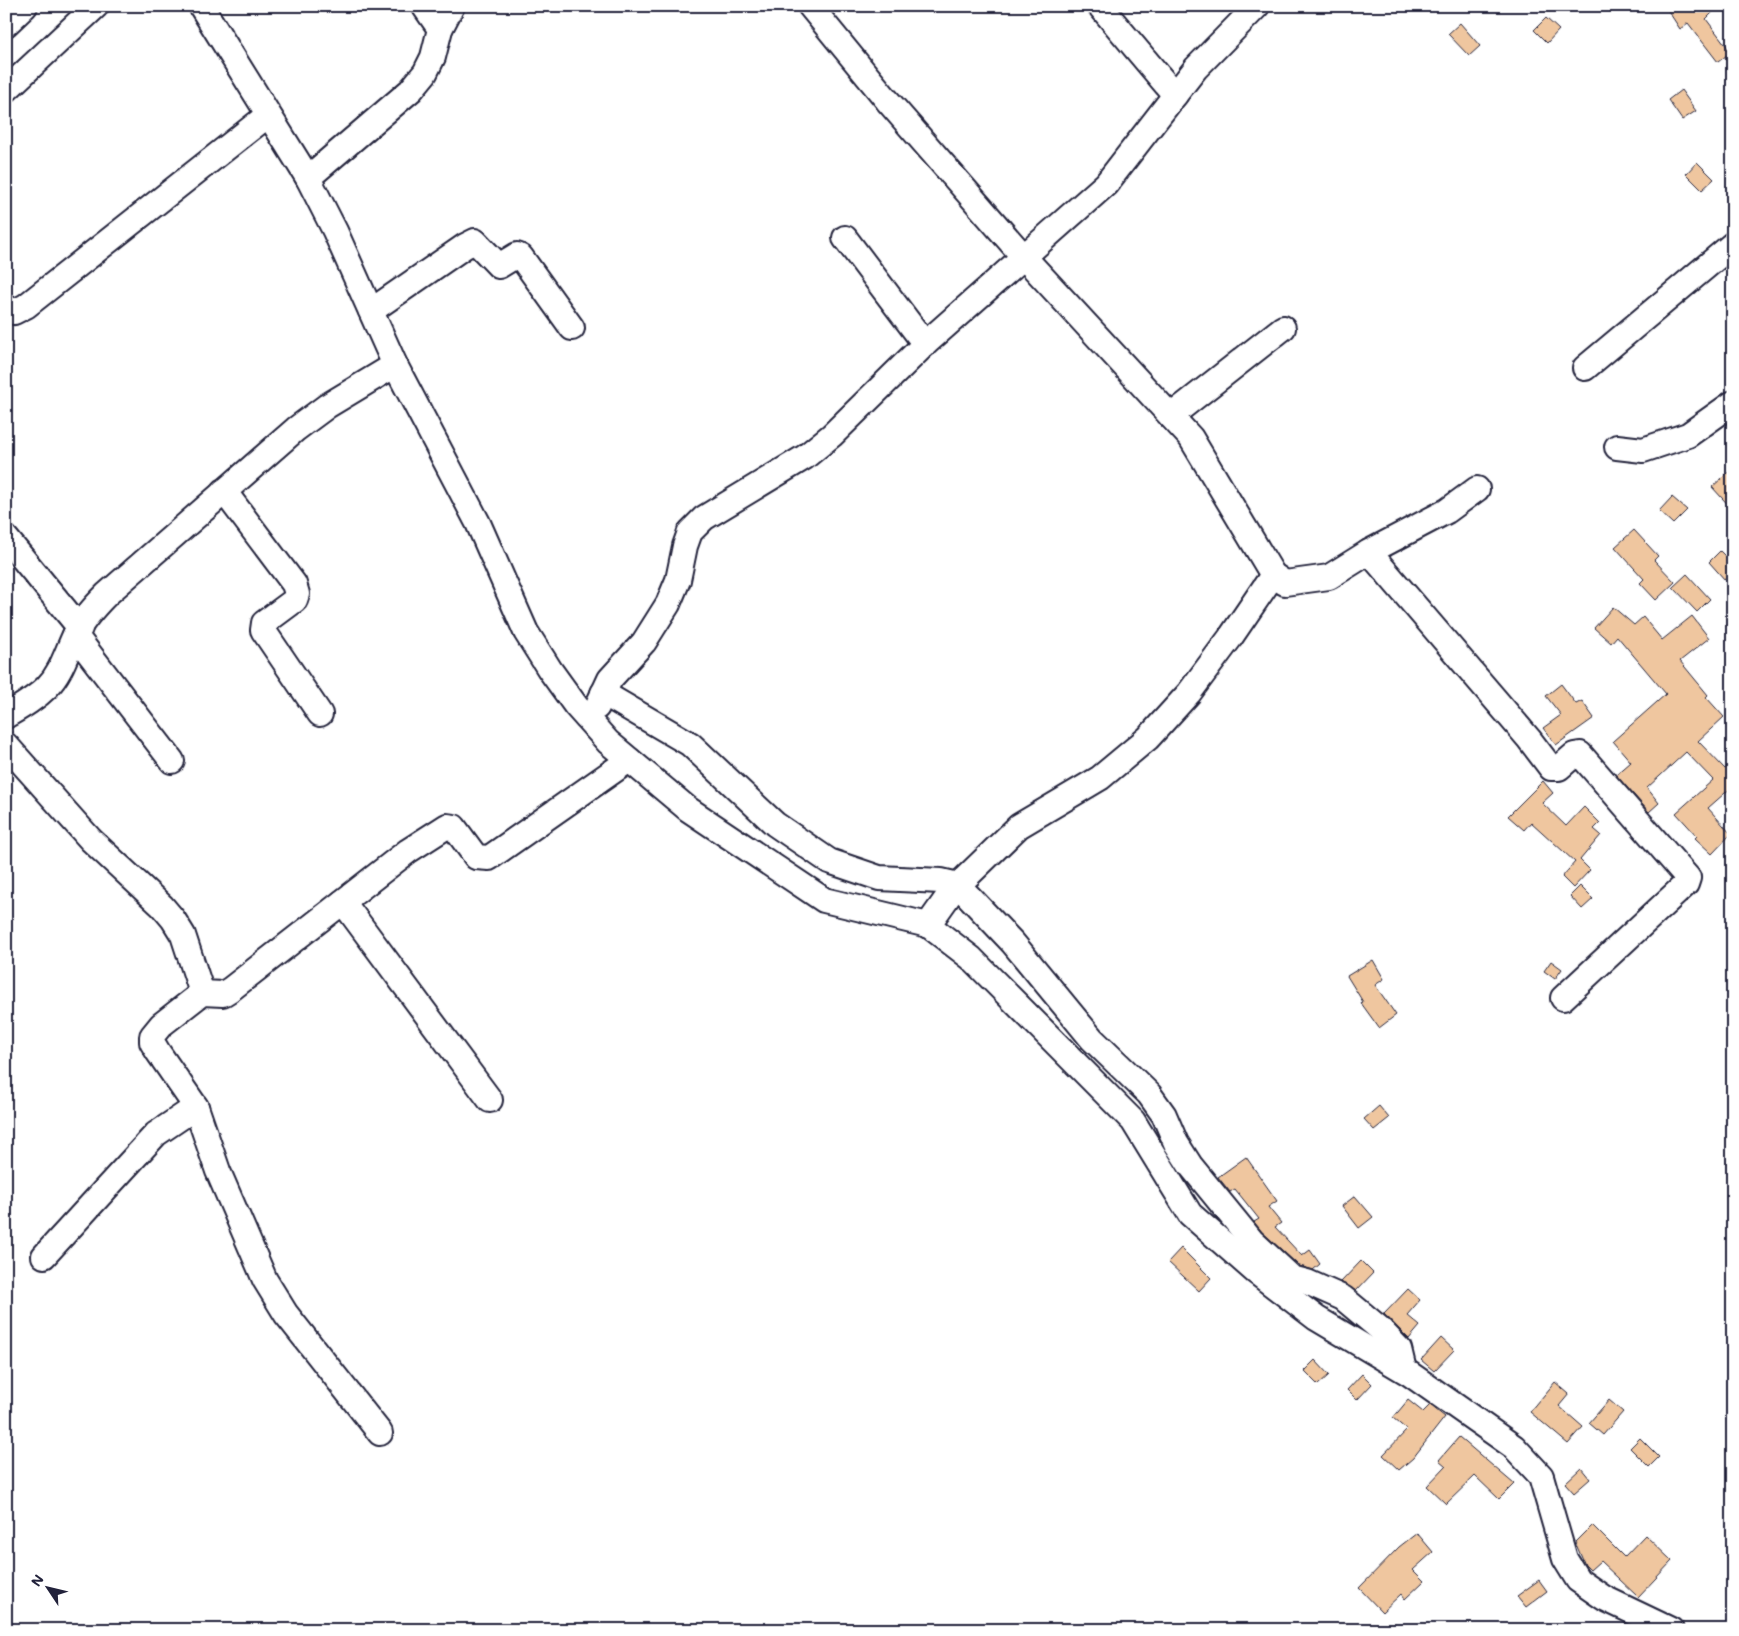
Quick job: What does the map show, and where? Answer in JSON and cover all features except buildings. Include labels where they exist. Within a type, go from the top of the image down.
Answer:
[{"type":"street","points":[[6,24],[26,6]]},
{"type":"street","points":[[6,90],[96,6]]},
{"type":"street","points":[[201,6],[256,124],[308,178],[335,231],[394,365],[478,523],[526,632],[550,670],[608,742],[688,809],[824,900],[928,925],[971,958],[1133,1121],[1190,1214],[1256,1272],[1316,1318],[1404,1370],[1514,1447],[1541,1476],[1565,1559],[1578,1580],[1604,1598],[1671,1630]]},
{"type":"street","points":[[424,6],[440,29]]},
{"type":"street","points":[[308,178],[411,90],[425,73],[433,57],[440,29],[452,6]]},
{"type":"street","points":[[810,6],[887,100],[1023,256],[1191,438],[1273,575],[1285,583],[1329,577],[1369,552],[1447,511],[1478,489]]},
{"type":"street","points":[[1100,6],[1176,95]]},
{"type":"street","points":[[591,722],[610,679],[644,642],[668,604],[678,580],[685,546],[694,528],[704,518],[805,457],[832,435],[925,344],[1106,184],[1218,44],[1257,6]]},
{"type":"street","points":[[6,307],[14,312],[26,306],[256,124]]},
{"type":"street","points":[[845,238],[925,344]]},
{"type":"street","points":[[371,311],[464,246],[475,241],[499,266],[512,257],[517,255],[521,257],[572,328]]},
{"type":"street","points":[[1585,368],[1733,244]]},
{"type":"street","points":[[1171,416],[1283,328]]},
{"type":"street","points":[[8,714],[29,703],[48,687],[61,668],[77,631],[89,613],[108,594],[277,444],[327,406],[394,365]]},
{"type":"street","points":[[1617,447],[1643,450],[1688,435],[1733,403]]},
{"type":"street","points":[[224,491],[294,584],[295,600],[264,623],[263,630],[320,714]]},
{"type":"street","points":[[6,538],[172,761]]},
{"type":"street","points":[[1369,552],[1530,739],[1551,768],[1559,768],[1574,755],[1580,754],[1688,878],[1686,884],[1563,998]]},
{"type":"street","points":[[928,925],[958,885],[1019,826],[1100,778],[1148,738],[1189,693],[1230,638],[1273,575]]},
{"type":"street","points":[[603,693],[690,744],[775,824],[829,861],[879,878],[941,881],[958,885],[1014,943],[1092,1038],[1149,1094],[1164,1115],[1176,1143],[1190,1165],[1252,1241],[1292,1278],[1307,1282],[1343,1298],[1379,1328],[1399,1349],[1404,1370]]},
{"type":"street","points":[[6,745],[91,840],[162,906],[173,919],[183,935],[202,993]]},
{"type":"street","points":[[380,1433],[286,1314],[265,1280],[218,1171],[196,1107],[155,1047],[152,1036],[161,1024],[202,993],[223,994],[231,989],[408,852],[447,826],[454,828],[476,857],[489,858],[629,760]]},
{"type":"street","points":[[343,902],[490,1100]]},
{"type":"street","points":[[44,1256],[156,1134],[196,1107]]}]
